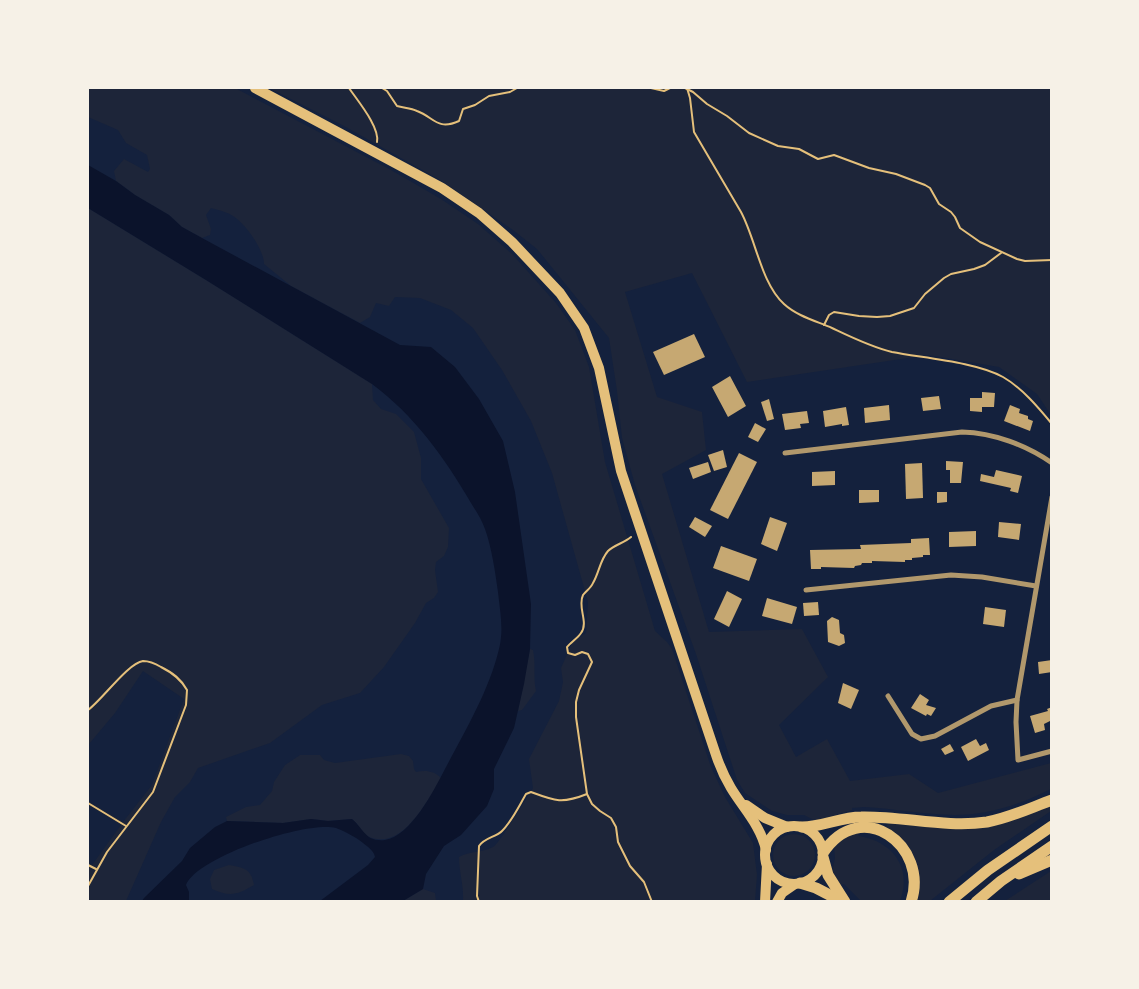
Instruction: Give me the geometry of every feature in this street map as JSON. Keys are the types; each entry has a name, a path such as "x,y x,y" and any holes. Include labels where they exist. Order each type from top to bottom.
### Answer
{"highway":[{"path":"802,827 859,817 940,823 977,823 1010,816 1052,800"},
{"path":"949,902 988,870 1052,826"},
{"path":"844,902 828,875 823,855 837,836 851,828 867,827 890,835 901,846 910,862 914,879 911,902"},
{"path":"976,902 1001,881 1052,846"},
{"path":"1001,881 1052,860"},
{"path":"798,883 816,888 844,902"}],"main road":[{"path":"255,88 442,188 479,213 532,262 573,310 584,328 595,354 617,457 719,764 731,788 742,802 762,836 767,864 765,902"},
{"path":"742,802 765,818 787,827"},
{"path":"766,850 771,837 778,830 787,827 802,827 811,831 818,838 823,855 821,866 816,874 809,880 798,883 782,893 778,902"},
{"path":"767,864 771,872 778,878 786,882 798,883"}],"street":[{"path":"785,453 962,432 986,435 1010,442 1027,448 1052,463"},
{"path":"1052,498 1017,700 1016,722 1018,760 1052,752"},
{"path":"806,590 951,575 982,577 1036,586"},
{"path":"888,696 912,734 921,739 935,736 992,706 1017,700"}],"path":[{"path":"349,88 378,134 377,143 373,150"},
{"path":"382,88 387,91 397,106 416,110 432,121 444,124 459,121 463,109 466,107 475,105 489,96 510,92 517,88"},
{"path":"651,88 664,91 670,88"},
{"path":"686,88 741,128 778,146 800,149 818,159 834,155 925,185 930,188 939,204 956,217 960,228 964,232 1001,253 1025,261 1052,260"},
{"path":"686,88 690,98 694,132 747,223 764,270 774,291 784,304 791,310 881,349 996,373 1030,398 1052,424"},
{"path":"824,325 829,315 834,312 877,317 890,316 914,308 925,294 944,278 951,274 974,269 1001,253"},
{"path":"640,528 625,543 610,550 604,558 594,581 583,595 581,604 584,625 581,634 567,646 568,652 575,655 582,652 588,654 592,662 579,690 576,702 576,717 587,794 592,804 611,818 616,827 618,842 630,866 644,882 652,902"},
{"path":"88,710 106,694 131,666 144,661 162,667 178,677 187,690 186,704 153,792 96,870 88,886"},
{"path":"479,902 477,896 480,846 482,842 497,835 504,829 526,794 531,792 560,802 587,794"},
{"path":"88,803 127,826"},
{"path":"88,865 96,870"}],"shaded area":[{"path":"88,88 235,88 391,170 441,199 478,224 512,254 556,303 575,330 589,367 605,462 655,631 672,649 711,767 725,797 753,843 757,875 755,901 463,901 459,857 493,847 533,788 529,759 559,701 563,682 561,668 573,641 586,633 588,602 552,473 531,421 502,370 473,328 451,310 420,298 395,297 389,306 376,303 370,317 360,323 291,286 264,264 261,252 253,238 243,225 231,215 211,208 206,215 211,229 210,235 202,238 182,227 169,215 135,195 116,181 114,171 124,159 148,172 150,169 147,155 126,143 118,130 88,117"},
{"path":"269,88 1051,88 1051,415 1037,394 999,367 928,355 747,382 692,273 625,292 657,397 702,412 706,450 662,474 709,632 802,629 828,677 779,725 796,757 827,739 850,781 909,774 938,793 1051,763 1051,789 1011,806 971,814 956,815 864,807 852,808 852,810 816,821 804,815 787,815 772,811 745,793 737,780 696,654 635,485 622,438 609,338 537,249 513,230 440,180 344,126"},
{"path":"88,165 169,215 182,227 400,345 431,347 455,367 479,399 503,441 515,492 531,604 530,649 524,684 514,728 494,769 494,789 487,806 461,835 444,846 426,874 423,889 403,901 320,901 368,865 375,857 370,849 346,832 336,828 322,827 279,835 254,843 210,863 194,874 186,885 189,892 189,901 142,901 182,861 190,848 215,827 227,821 283,823 311,819 328,821 352,819 369,837 378,840 395,837 404,830 421,811 435,788 483,695 499,649 501,620 493,560 484,526 450,470 415,423 402,409 372,384 88,208"},
{"path":"88,208 372,384 373,400 381,409 396,414 414,432 421,458 421,479 449,528 448,547 444,556 436,562 435,570 438,592 434,598 426,603 415,623 384,667 360,693 322,705 270,743 198,768 190,782 175,797 161,822 126,901 88,901 88,863 92,865 121,825 88,805 88,801 123,822 152,785 184,699 143,671 115,713 88,743"},
{"path":"530,649 533,650 534,655 536,691 522,710 518,711"},
{"path":"401,754 409,756 413,761 416,772 430,772 441,778 414,820 394,836 384,839 368,837 352,819 328,821 311,819 283,823 227,821 226,817 246,807 260,805 272,791 274,782 285,765 300,755 320,755 324,760 335,763"},
{"path":"1051,805 1051,811 994,850 930,901 917,901 920,879 915,859 904,841 886,827 888,823 934,827"},
{"path":"798,834 806,837 812,843 815,855 812,867 806,873 790,876 782,873 776,867 773,851 776,843 782,837"},
{"path":"851,834 858,834 881,844 897,858 904,878 900,901 861,901 844,884 840,885 832,872 835,858 834,847 838,841"},
{"path":"229,865 249,872 254,885 233,894 212,889 210,879 214,870"},
{"path":"1051,871 1051,901 1005,901"},
{"path":"423,889 435,893 436,901 403,901"}],"building":[{"path":"694,334 705,357 664,375 653,352"},
{"path":"730,376 746,406 728,417 712,387"},
{"path":"982,392 995,393 994,407 982,407 982,412 970,411 970,398 982,398"},
{"path":"939,396 941,409 923,411 921,398"},
{"path":"769,399 774,419 767,421 761,402"},
{"path":"889,405 890,420 865,423 864,408"},
{"path":"1010,405 1020,409 1019,413 1028,416 1028,419 1033,421 1030,431 1004,421"},
{"path":"846,407 849,425 842,426 842,424 825,427 823,411"},
{"path":"807,411 809,423 800,424 801,428 785,430 782,414"},
{"path":"755,423 766,429 758,442 748,437"},
{"path":"723,450 727,467 714,471 708,455"},
{"path":"739,453 757,462 728,519 710,510"},
{"path":"946,461 963,462 961,483 950,483 950,470 946,470"},
{"path":"708,462 711,472 693,479 689,468"},
{"path":"922,463 923,498 906,499 905,464"},
{"path":"996,470 1022,476 1018,493 1010,491 1011,488 980,481 981,474 994,477"},
{"path":"835,471 835,485 812,486 812,472"},
{"path":"859,490 879,490 879,502 859,503"},
{"path":"937,492 947,492 947,502 937,503"},
{"path":"695,517 712,526 705,537 689,527"},
{"path":"770,517 787,523 777,551 761,544"},
{"path":"999,522 1021,524 1019,540 998,537"},
{"path":"976,531 976,546 949,547 949,532"},
{"path":"929,538 930,555 912,558 912,560 905,560 905,562 872,561 872,563 862,563 854,568 821,567 821,569 811,569 810,550 861,549 860,545 911,543 911,539"},
{"path":"721,546 757,559 749,581 713,568"},
{"path":"727,591 742,599 729,627 714,619"},
{"path":"767,598 797,607 792,624 762,616"},
{"path":"818,602 819,615 804,616 803,603"},
{"path":"985,607 1006,610 1004,627 983,624"},
{"path":"832,617 839,620 840,633 844,635 845,643 839,646 828,642 827,621"},
{"path":"1052,660 1052,672 1039,674 1038,662"},
{"path":"843,683 859,690 851,709 838,703"},
{"path":"920,694 929,700 926,705 936,708 931,716 927,714 926,716 911,708"},
{"path":"1052,707 1052,720 1044,724 1045,730 1035,733 1030,716 1048,711 1047,709"},
{"path":"976,739 980,746 986,743 989,750 968,761 961,747"},
{"path":"950,744 954,751 945,755 941,749"}]}
